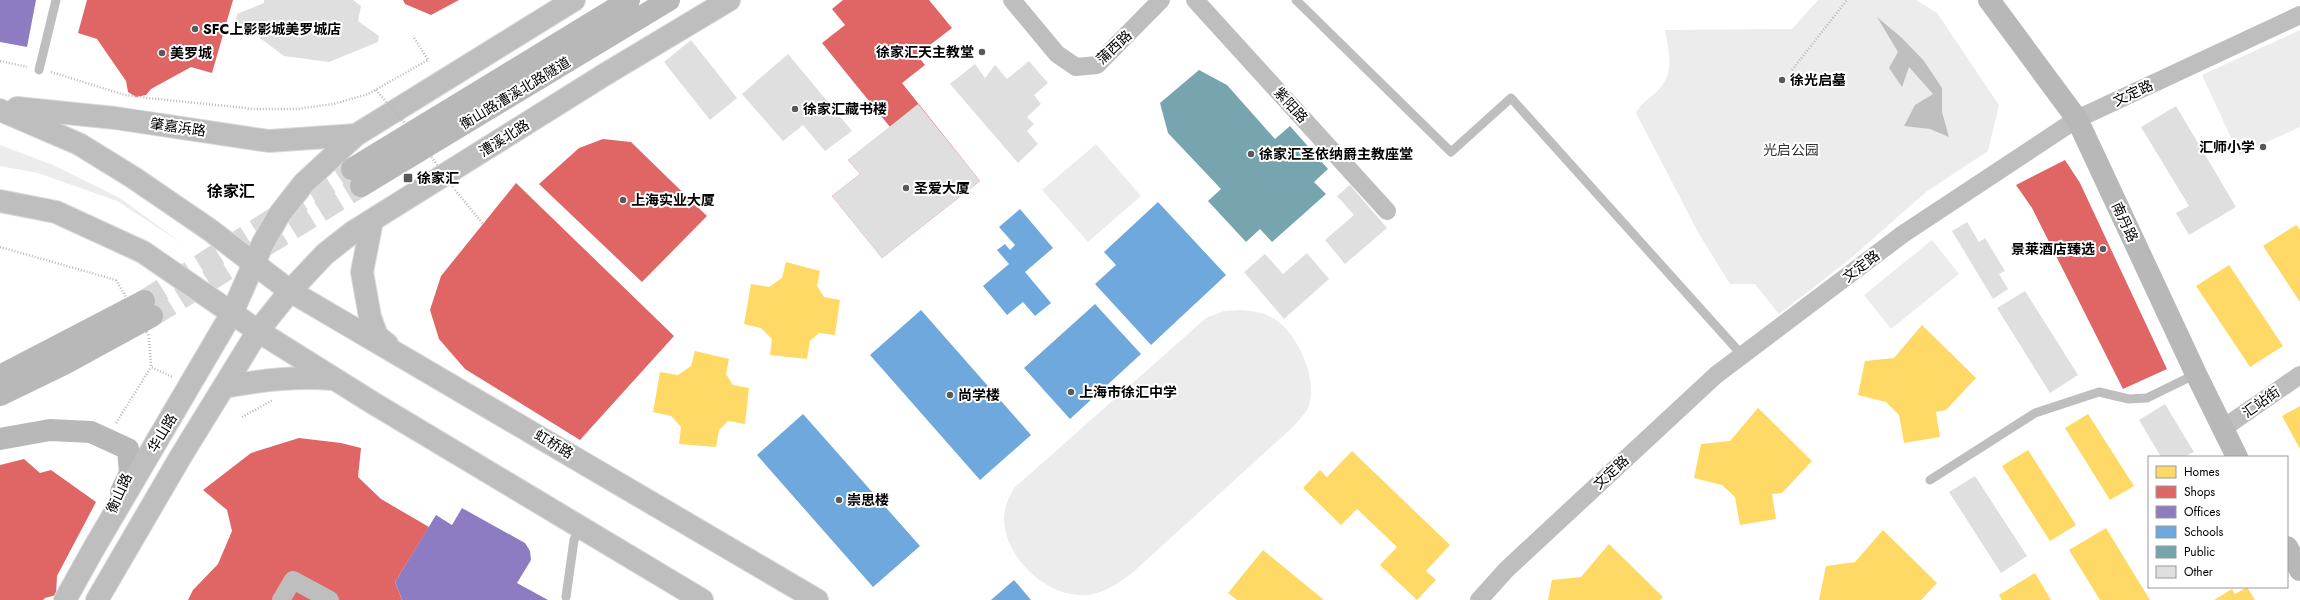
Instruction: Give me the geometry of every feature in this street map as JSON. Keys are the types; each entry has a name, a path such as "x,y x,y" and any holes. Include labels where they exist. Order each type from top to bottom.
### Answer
{"main road":[{"path":"252,264 279,215 304,183 356,135 574,0"},
{"name":"衡山路漕溪北路隧道","path":"630,0 357,177 669,0"},
{"name":"漕溪北路","path":"290,291 325,254 372,221 598,79 729,0"},
{"name":"南丹路","path":"1989,0 2077,119 2222,429 2236,456"},
{"name":"肇嘉浜路","path":"0,105 115,118 269,140 356,135"},
{"path":"0,110 79,144 210,230 252,264 290,291"},
{"path":"0,201 56,212 143,252 258,331 335,379 702,600"},
{"path":"372,221 362,272 365,292 376,336 397,352"},
{"name":"华山路","path":"65,600 232,313 252,264"},
{"name":"华山路","path":"97,600 181,456 258,331 290,291"},
{"name":"虹桥路","path":"290,291 397,352 817,600"},
{"path":"0,376 148,318"},
{"path":"0,396 64,364 148,318"},
{"path":"224,387 276,378 308,377 335,379"},
{"name":"衡山路","path":"0,439 50,430 91,432 128,449 130,473 94,548"},
{"path":"2288,548 2300,570"}],"street":[{"name":"蒲西路","path":"1012,0 1057,54 1076,67 1097,65 1161,0"},
{"name":"紫阳路","path":"1195,0 1387,211"},
{"name":"文定路","path":"1479,600 1507,568 1716,375 1903,234 2077,119 2300,15"},
{"name":"汇站街","path":"2222,429 2300,375"},
{"path":"281,600 293,580 330,600"}],"lane":[{"path":"39,70 56,0"},
{"path":"1296,0 1450,152 1511,98 1742,355"},
{"path":"1930,480 2035,413 2099,392 2129,399 2146,398 2196,374"},
{"path":"566,597 574,540 581,527"}],"path":[{"path":"1792,70 1847,0"},
{"path":"0,61 71,77 125,95 255,109 296,109 334,104 376,90 428,60 413,36"},
{"path":"376,90 420,141 483,224"},
{"path":"0,248 116,280 148,318 151,367 106,439"},
{"path":"151,367 191,384"},
{"path":"242,417 274,400"}],"green space":[{"name":"光启公园","path":"1818,0 1916,0 1937,13 1999,105 1988,151 1926,192 1849,260 1779,314 1755,284 1730,284 1699,234 1636,113 1642,105 1661,87 1668,73 1669,52 1665,30 1792,29"},
{"name":"汇师小学","path":"2300,30 2300,127 2239,155 2202,75"},
{"path":"1096,144 1141,196 1088,242 1042,190"},
{"path":"0,145 53,165 120,198 183,244 117,201 38,173 0,166"},
{"path":"1932,240 1959,274 1891,329 1864,295"},
{"path":"1242,310 1268,315 1281,324 1290,333 1298,345 1309,372 1311,386 1311,399 1307,410 1293,427 1131,574 1119,582 1100,592 1078,595 1065,593 1052,588 1039,580 1019,559 1011,547 1006,533 1004,520 1005,511 1008,500 1014,488 1206,318 1224,311"}],"shaded area":[{"path":"1877,17 1902,38 1924,61 1942,88 1942,112 1949,137 1930,129 1904,126 1915,105 1933,94 1909,67 1902,87 1889,68 1898,52"}],"building: Homes":[{"path":"2296,225 2300,230 2300,302 2263,246"},
{"path":"786,262 820,271 817,286 824,297 840,300 835,335 819,333 810,341 807,359 770,355 772,339 761,328 744,324 751,284 769,287 782,278"},
{"path":"2229,265 2283,346 2250,367 2196,286"},
{"path":"1922,325 1976,378 1946,410 1936,412 1940,437 1904,443 1899,415 1886,402 1858,395 1865,361 1894,358"},
{"path":"695,351 729,359 726,374 733,385 749,388 745,424 728,421 719,430 716,447 679,444 681,427 671,416 653,412 660,372 678,375 691,366"},
{"path":"2300,406 2300,449 2282,416"},
{"path":"1758,408 1812,461 1782,493 1772,494 1776,519 1740,525 1735,497 1722,485 1694,478 1701,444 1730,441"},
{"path":"2088,414 2134,486 2110,500 2065,428"},
{"path":"2028,450 2076,525 2050,541 2002,466"},
{"path":"1352,451 1450,545 1426,571 1436,580 1417,600 1380,565 1397,547 1357,509 1341,525 1303,488 1320,470 1327,477"},
{"path":"2106,528 2150,600 2100,600 2069,550"},
{"path":"1883,530 1937,583 1921,600 1819,600 1826,566 1855,562"},
{"path":"1609,544 1663,597 1660,600 1548,600 1552,580 1581,577"},
{"path":"1263,550 1324,600 1237,600 1228,593"},
{"path":"2035,573 2051,600 2002,600 1999,595"},
{"path":"2248,588 2255,600 2214,600 2232,589 2235,594"}],"building: Shops":[{"name":"美罗城","path":"87,0 233,0 212,73 191,67 151,89 146,95 136,97 128,92 126,81 97,39 78,33"},
{"path":"403,0 459,0 431,15 405,4"},
{"path":"843,0 929,0 952,28 917,55 925,65 902,83 980,181 882,258 832,196 860,174 848,160 890,127 822,43 845,25 832,9"},
{"name":"上海实业大厦","path":"603,139 631,142 707,216 642,282 539,184 579,148"},
{"path":"2065,160 2080,183 2167,369 2123,389 2032,208 2016,185"},
{"path":"516,183 674,336 580,440 465,369 439,339 430,310 441,276"},
{"path":"299,438 341,443 361,448 358,477 381,499 429,527 395,582 402,600 188,600 193,590 218,564 232,531 227,510 203,490 251,453"},
{"path":"24,459 40,473 51,470 96,502 57,576 56,595 43,600 0,600 0,465"}],"building: Offices":[{"path":"0,0 36,0 27,47 0,42"},
{"path":"462,508 525,543 530,551 531,560 517,583 548,600 402,600 395,582 436,515 452,525"}],"building: Schools":[{"path":"1158,202 1226,275 1151,345 1095,284 1116,265 1104,252"},
{"path":"1020,209 1053,248 1025,272 1051,303 1035,316 1023,302 1007,315 983,286 1009,264 997,250 1005,244 1010,250 1015,245 999,227"},
{"path":"1095,304 1141,354 1070,419 1024,368"},
{"name":"尚学楼","path":"921,310 1031,435 980,480 870,355"},
{"name":"崇思楼","path":"803,414 920,546 873,587 757,455"},
{"path":"1014,580 1031,600 991,600"}],"building: Public":[{"name":"徐家汇圣依纳爵主教座堂","path":"1199,70 1227,85 1275,139 1290,126 1328,169 1314,182 1326,194 1272,242 1260,229 1246,242 1208,201 1221,189 1168,133 1160,103"}],"building: Other":[{"path":"264,0 353,0 361,6 358,21 379,36 378,42 329,62 284,56 236,20 237,14 264,3"},
{"path":"691,40 737,98 710,120 664,62"},
{"name":"徐家汇藏书楼","path":"788,54 852,131 825,151 803,125 783,141 742,94"},
{"path":"1029,61 1048,83 1034,95 1041,104 1027,117 1034,124 1027,131 1038,144 1018,163 950,84 975,64 985,78 995,65 1007,79"},
{"name":"圣爱大厦","path":"918,104 980,181 882,258 832,196 860,174 848,160"},
{"path":"2176,106 2236,207 2189,235 2176,213 2189,206 2141,127"},
{"path":"1350,185 1387,228 1345,264 1325,240 1354,215 1337,196"},
{"path":"1967,222 1979,242 1985,238 2005,271 1999,274 2008,289 1993,299 1952,231"},
{"path":"1307,253 1329,279 1284,319 1244,272 1265,254 1283,274"},
{"path":"2025,291 2078,375 2050,393 1997,308"},
{"path":"2165,404 2194,452 2186,456 2160,456 2139,420"},
{"path":"1975,476 2027,556 2001,573 1949,492"}],"tunnel":[{"path":"144,301 352,169"},
{"path":"152,316 361,186"}],"place":[{"name":"SFC上影影城美罗城店","path":"195,29"},
{"name":"徐家汇天主教堂","path":"982,52"},
{"name":"美罗城","path":"162,53"},
{"name":"徐光启墓","path":"1782,80"},
{"name":"徐家汇藏书楼","path":"795,109"},
{"name":"汇师小学","path":"2263,147"},
{"name":"徐家汇圣依纳爵主教座堂","path":"1251,154"},
{"name":"徐家汇","path":"408,178"},
{"name":"圣爱大厦","path":"906,188"},
{"name":"上海实业大厦","path":"623,200"},
{"name":"景莱酒店臻选","path":"2103,249"},
{"name":"上海市徐汇中学","path":"1071,392"},
{"name":"尚学楼","path":"950,395"},
{"name":"崇思楼","path":"839,500"}],"district":[{"name":"徐家汇","path":"231,191"}]}
